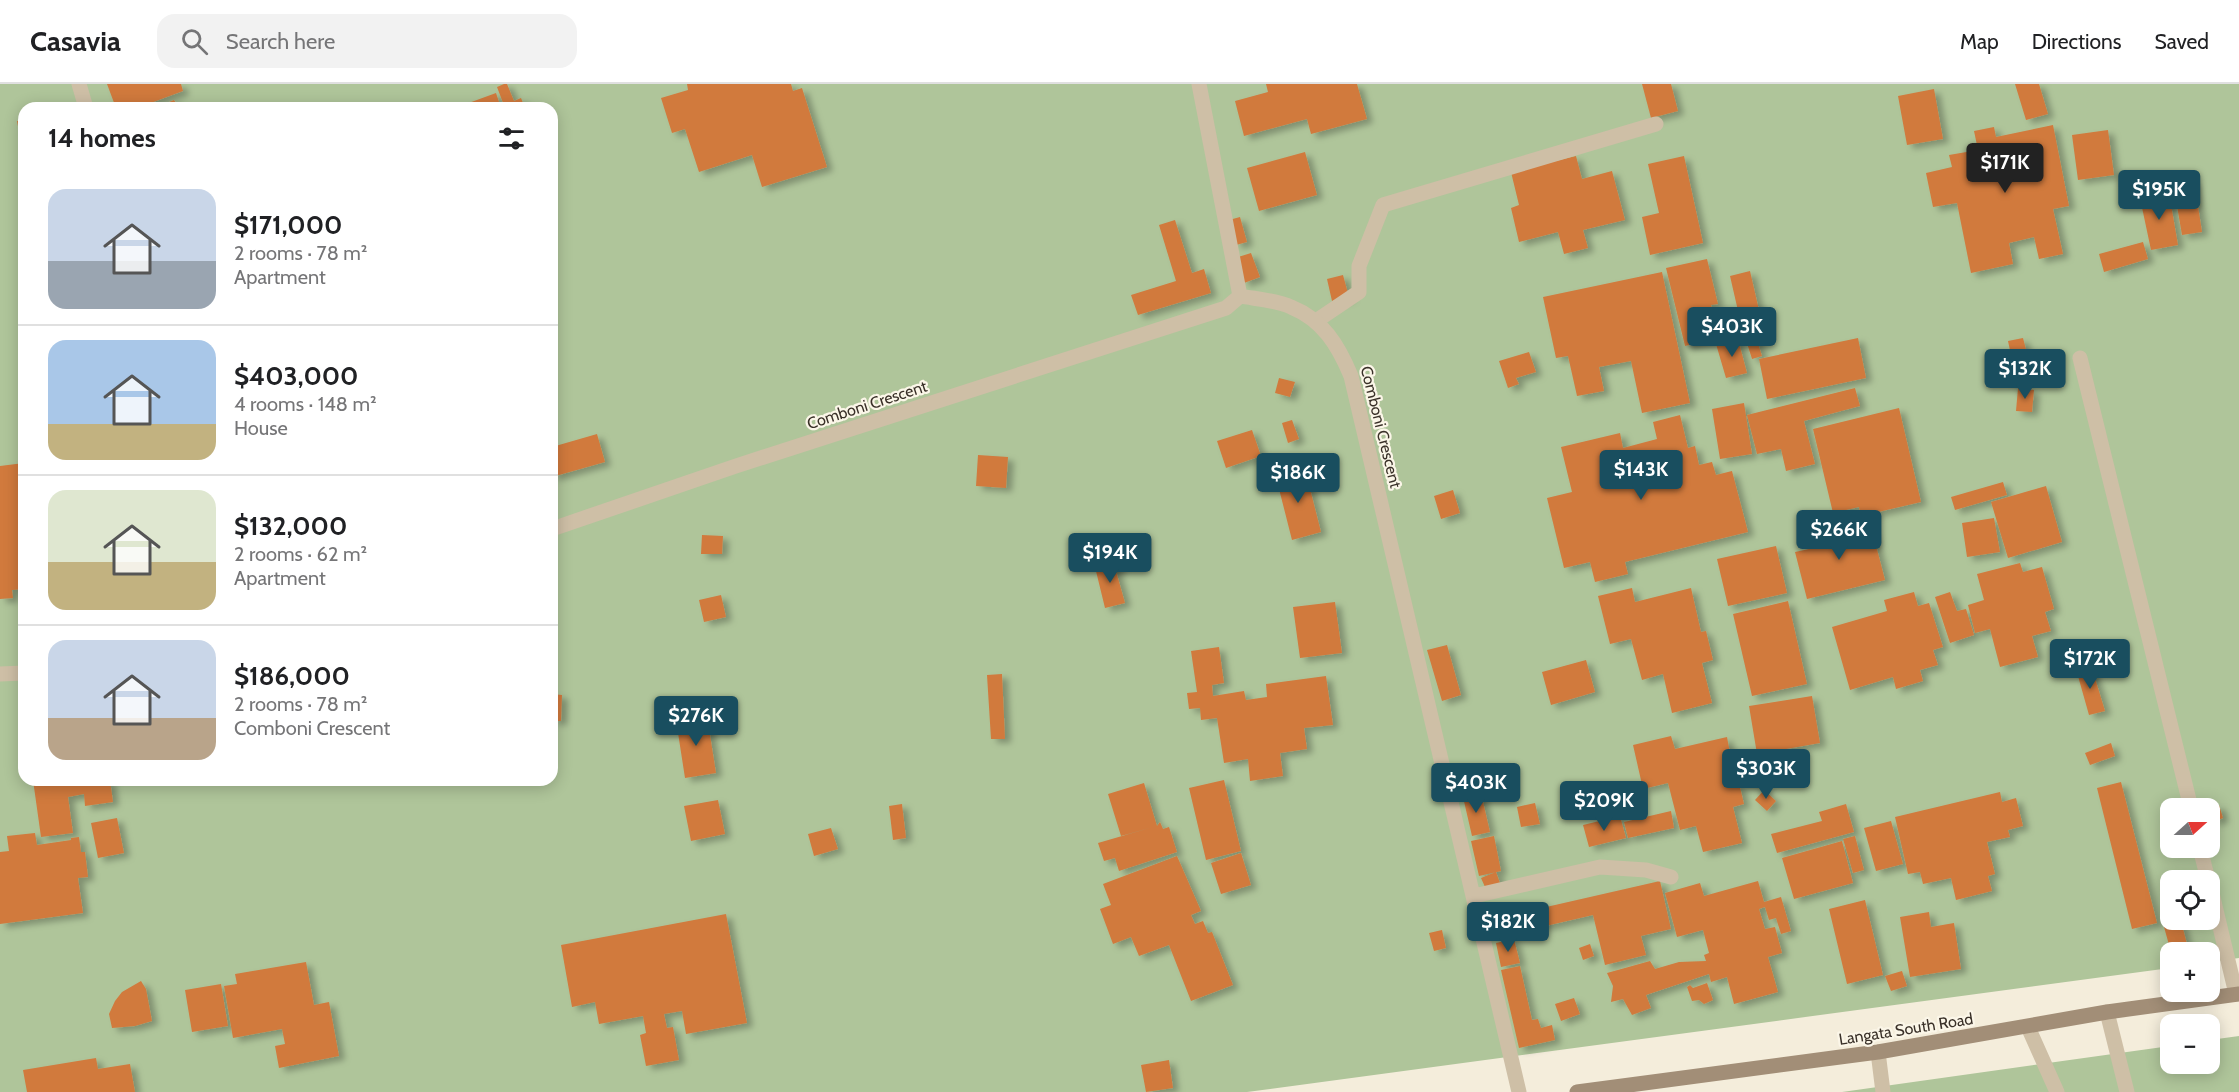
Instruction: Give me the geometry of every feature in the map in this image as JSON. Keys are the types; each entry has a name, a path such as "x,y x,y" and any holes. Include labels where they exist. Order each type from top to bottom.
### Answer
{"street":[{"path":"79,84 84,102"},
{"path":"1199,84 1240,296"},
{"path":"1316,321 1359,292 1359,266 1383,205 1656,124"},
{"name":"Comboni Crescent","path":"558,527 747,463 1226,308 1240,296 1290,306 1316,321 1339,347 1351,376 1519,1092"},
{"path":"2080,358 2189,798"},
{"path":"0,674 18,673"},
{"path":"1474,896 1600,867 1646,870 1671,877"},
{"path":"2220,924 2238,994"},
{"name":"Langata South Road","path":"1577,1092 1878,1052 2107,1012 2238,994"},
{"path":"2107,1012 2127,1092"},
{"path":"2028,1027 2057,1092"},
{"path":"1878,1052 1883,1092"}],"green space":[{"path":"0,84 2239,84 2239,958 2220,961 2220,942 2160,942 2160,969 1247,1092 0,1092"},
{"path":"2239,1036 2239,1092 1842,1092 2160,1047 2160,1074 2220,1074 2220,1039"}],"building":[{"path":"107,84 181,84 183,91 153,102 114,102"},
{"path":"507,84 514,101 521,98 523,102 503,102 497,87"},
{"path":"687,84 791,84 793,91 802,88 827,167 762,187 752,155 699,172 685,129 672,133 661,98 688,90"},
{"path":"1266,84 1357,84 1367,119 1311,134 1307,119 1244,136 1235,101 1268,92"},
{"path":"1642,84 1671,84 1678,111 1651,118"},
{"path":"2015,84 2039,84 2048,114 2026,120"},
{"path":"1934,89 1943,139 1907,145 1898,96"},
{"path":"496,93 499,102 471,102"},
{"path":"2053,125 2069,206 2053,209 2063,254 2039,259 2034,237 2009,243 2013,264 1971,273 1957,203 1933,207 1926,173 1952,167 1949,155 1978,150 1974,131 1994,127 1996,137"},
{"path":"2108,130 2114,175 2078,180 2072,135"},
{"path":"1305,152 1317,195 1259,211 1247,168"},
{"path":"1576,156 1582,179 1612,171 1625,220 1583,230 1588,248 1564,254 1558,232 1519,242 1511,208 1519,205 1511,172"},
{"path":"1684,156 1703,243 1650,255 1642,217 1659,213 1648,164"},
{"path":"2194,180 2202,232 2182,235 2173,183"},
{"path":"2169,193 2178,245 2151,250 2140,198"},
{"path":"1240,217 1247,242 1236,245 1229,220"},
{"path":"1175,220 1192,273 1204,269 1211,293 1138,315 1131,295 1176,281 1159,225"},
{"path":"2143,242 2148,259 2104,272 2099,254"},
{"path":"1251,253 1260,277 1244,283 1235,258"},
{"path":"1707,259 1718,304 1711,305 1719,338 1685,346 1666,268"},
{"path":"1750,271 1764,332 1744,337 1730,276"},
{"path":"1662,272 1690,403 1642,413 1631,361 1599,367 1604,391 1577,396 1568,356 1556,358 1543,297"},
{"path":"1343,275 1349,297 1332,301 1327,279"},
{"path":"1756,337 1762,356 1752,359 1746,340"},
{"path":"1858,338 1866,378 1767,399 1759,359"},
{"path":"2023,338 2033,376 2008,382 2004,362 2012,360 2008,341"},
{"path":"1738,339 1747,373 1726,378 1716,344"},
{"path":"1529,352 1536,372 1516,378 1519,384 1508,388 1499,361"},
{"path":"1279,378 1295,382 1290,397 1275,393"},
{"path":"1855,388 1860,406 1804,421 1815,464 1786,471 1781,449 1757,454 1747,415"},
{"path":"2018,388 2034,390 2032,412 2016,411"},
{"path":"1744,403 1752,454 1720,459 1712,409"},
{"path":"1899,408 1921,502 1861,516 1859,507 1833,513 1813,429"},
{"path":"1680,415 1688,448 1695,446 1699,465 1712,462 1716,475 1732,471 1748,532 1625,562 1628,574 1595,582 1590,562 1564,568 1547,498 1572,492 1561,447 1620,433 1623,448 1657,439 1653,422"},
{"path":"1292,420 1299,439 1288,443 1282,423"},
{"path":"1252,430 1261,456 1226,468 1217,441"},
{"path":"597,434 605,462 558,475 558,445"},
{"path":"978,455 1008,457 1006,488 976,486"},
{"path":"1299,455 1302,467 1288,471 1286,458"},
{"path":"18,464 18,590 12,590 13,598 0,599 0,466"},
{"path":"1305,469 1321,532 1292,540 1276,477"},
{"path":"2003,482 2007,495 1955,510 1951,497"},
{"path":"2046,486 2062,542 2008,558 1991,502"},
{"path":"1453,490 1460,513 1441,519 1434,496"},
{"path":"1994,518 2000,552 1967,557 1962,523"},
{"path":"1867,524 1868,531 1872,530 1885,580 1807,599 1795,552 1809,549 1807,540 1810,539 1809,533 1826,529 1828,534"},
{"path":"702,535 723,536 722,554 701,554"},
{"path":"1776,546 1787,593 1728,606 1717,559"},
{"path":"1106,551 1108,561 1096,565 1094,554"},
{"path":"1118,561 1120,569 1116,571 1125,603 1105,608 1095,567"},
{"path":"2020,563 2023,572 2042,567 2054,609 2045,612 2051,631 2032,636 2038,657 2000,667 1990,629 1975,633 1968,605 1984,600 1977,574"},
{"path":"1632,588 1635,602 1691,588 1701,632 1706,631 1713,660 1702,663 1712,703 1672,713 1663,674 1642,680 1631,639 1610,644 1598,596"},
{"path":"1914,592 1918,606 1929,603 1943,647 1933,650 1938,665 1920,670 1923,681 1896,689 1893,677 1850,690 1832,627 1887,611 1884,600"},
{"path":"1950,592 1957,611 1966,609 1974,635 1950,643 1935,597"},
{"path":"721,595 726,617 704,622 699,600"},
{"path":"1788,601 1807,684 1752,696 1733,614"},
{"path":"1335,602 1342,653 1300,658 1293,607"},
{"path":"1447,645 1461,695 1442,701 1427,650"},
{"path":"1219,647 1224,683 1212,685 1213,696 1244,691 1246,700 1267,697 1266,684 1326,676 1333,725 1304,728 1307,749 1280,753 1283,776 1250,781 1248,759 1224,763 1217,718 1201,720 1200,708 1189,709 1187,693 1197,692 1191,651"},
{"path":"1586,660 1595,692 1551,705 1542,672"},
{"path":"2091,665 2105,711 2089,715 2076,669"},
{"path":"1002,674 1005,739 991,739 987,675"},
{"path":"558,695 562,695 561,721 558,721"},
{"path":"1812,696 1820,743 1757,754 1749,706"},
{"path":"707,716 716,773 685,778 676,720"},
{"path":"1671,736 1675,749 1727,737 1730,753 1723,754 1730,785 1739,783 1744,804 1733,807 1742,843 1703,852 1696,826 1680,830 1668,783 1643,789 1633,745"},
{"path":"2111,743 2115,756 2090,765 2085,753"},
{"path":"1752,751 1758,781 1744,784 1742,771 1735,772 1732,755"},
{"path":"1224,780 1241,851 1206,860 1189,788"},
{"path":"2121,782 2157,923 2132,929 2097,788"},
{"path":"1144,783 1157,826 1160,822 1163,829 1169,827 1177,852 1119,871 1115,858 1104,861 1098,843 1153,827 1121,836 1108,794"},
{"path":"34,786 111,786 113,802 85,806 84,794 68,797 73,833 41,837"},
{"path":"1764,790 1776,801 1767,811 1755,800"},
{"path":"2000,792 2002,802 2016,798 2023,826 2008,830 2010,837 1987,842 1995,874 1988,876 1992,891 1956,900 1951,878 1923,884 1920,872 1908,874 1895,817"},
{"path":"1481,793 1490,832 1472,836 1463,797"},
{"path":"718,800 725,834 691,841 684,806"},
{"path":"1535,803 1540,824 1521,827 1517,807"},
{"path":"902,804 906,838 893,840 889,806"},
{"path":"1846,804 1854,832 1777,853 1771,834 1822,821 1819,812"},
{"path":"1671,811 1674,828 1628,838 1624,822"},
{"path":"1620,816 1626,838 1589,847 1583,825"},
{"path":"117,818 124,853 98,858 91,823"},
{"path":"1891,821 1903,864 1876,871 1864,828"},
{"path":"831,828 838,849 814,856 808,834"},
{"path":"35,833 37,845 79,837 81,852 85,852 88,877 78,878 83,913 0,924 0,852 9,851 7,836"},
{"path":"1494,836 1501,871 1479,876 1471,841"},
{"path":"1855,836 1864,870 1853,873 1843,839"},
{"path":"1842,841 1853,883 1794,899 1782,858"},
{"path":"1241,853 1251,885 1221,894 1211,863"},
{"path":"1177,856 1201,911 1191,915 1195,924 1203,921 1208,933 1212,932 1233,985 1191,1001 1169,945 1139,956 1131,937 1113,944 1100,909 1111,905 1103,884"},
{"path":"1496,872 1500,883 1485,887 1481,878"},
{"path":"1660,881 1671,929 1641,936 1646,955 1605,965 1593,915 1498,937 1494,919"},
{"path":"1758,881 1764,902 1781,897 1791,931 1781,934 1776,918 1769,920 1765,907 1759,909 1765,929 1775,927 1782,953 1768,957 1778,992 1734,1004 1727,977 1711,982 1709,974 1646,995 1651,1008 1632,1015 1623,999 1611,1002 1613,986 1607,973 1650,961 1655,969 1679,962 1706,961 1704,955 1709,953 1703,930 1677,937 1665,893 1700,883 1704,896"},
{"path":"1865,900 1883,975 1847,984 1829,909"},
{"path":"1929,912 1931,927 1954,923 1961,969 1910,977 1900,917"},
{"path":"726,914 747,1023 686,1034 682,1011 664,1014 667,1028 673,1027 679,1060 646,1066 640,1035 646,1033 643,1016 599,1024 595,1002 572,1007 561,945"},
{"path":"1442,930 1446,948 1434,951 1429,933"},
{"path":"2165,930 2183,930 2186,942 2168,942"},
{"path":"1514,939 1520,963 1501,967 1496,943"},
{"path":"1590,944 1594,956 1583,960 1579,948"},
{"path":"306,962 314,1005 329,1002 339,1056 279,1068 275,1046 285,1044 282,1029 233,1038 224,986 237,984 235,974"},
{"path":"1520,966 1532,1020 1538,1019 1541,1028 1552,1025 1555,1040 1519,1048 1501,970"},
{"path":"1902,971 1907,986 1891,991 1885,976"},
{"path":"141,981 146,989 152,1021 135,1026 112,1028 109,1014 115,1001 122,992"},
{"path":"1707,983 1713,1000 1704,1004 1699,1000 1692,1001 1687,987 1690,985 1693,988"},
{"path":"221,984 228,1026 192,1032 185,990"},
{"path":"1574,998 1580,1014 1561,1021 1555,1004"},
{"path":"96,1058 98,1069 130,1064 135,1092 27,1092 23,1070"},
{"path":"1169,1060 1173,1088 1146,1092 1141,1065"}]}
